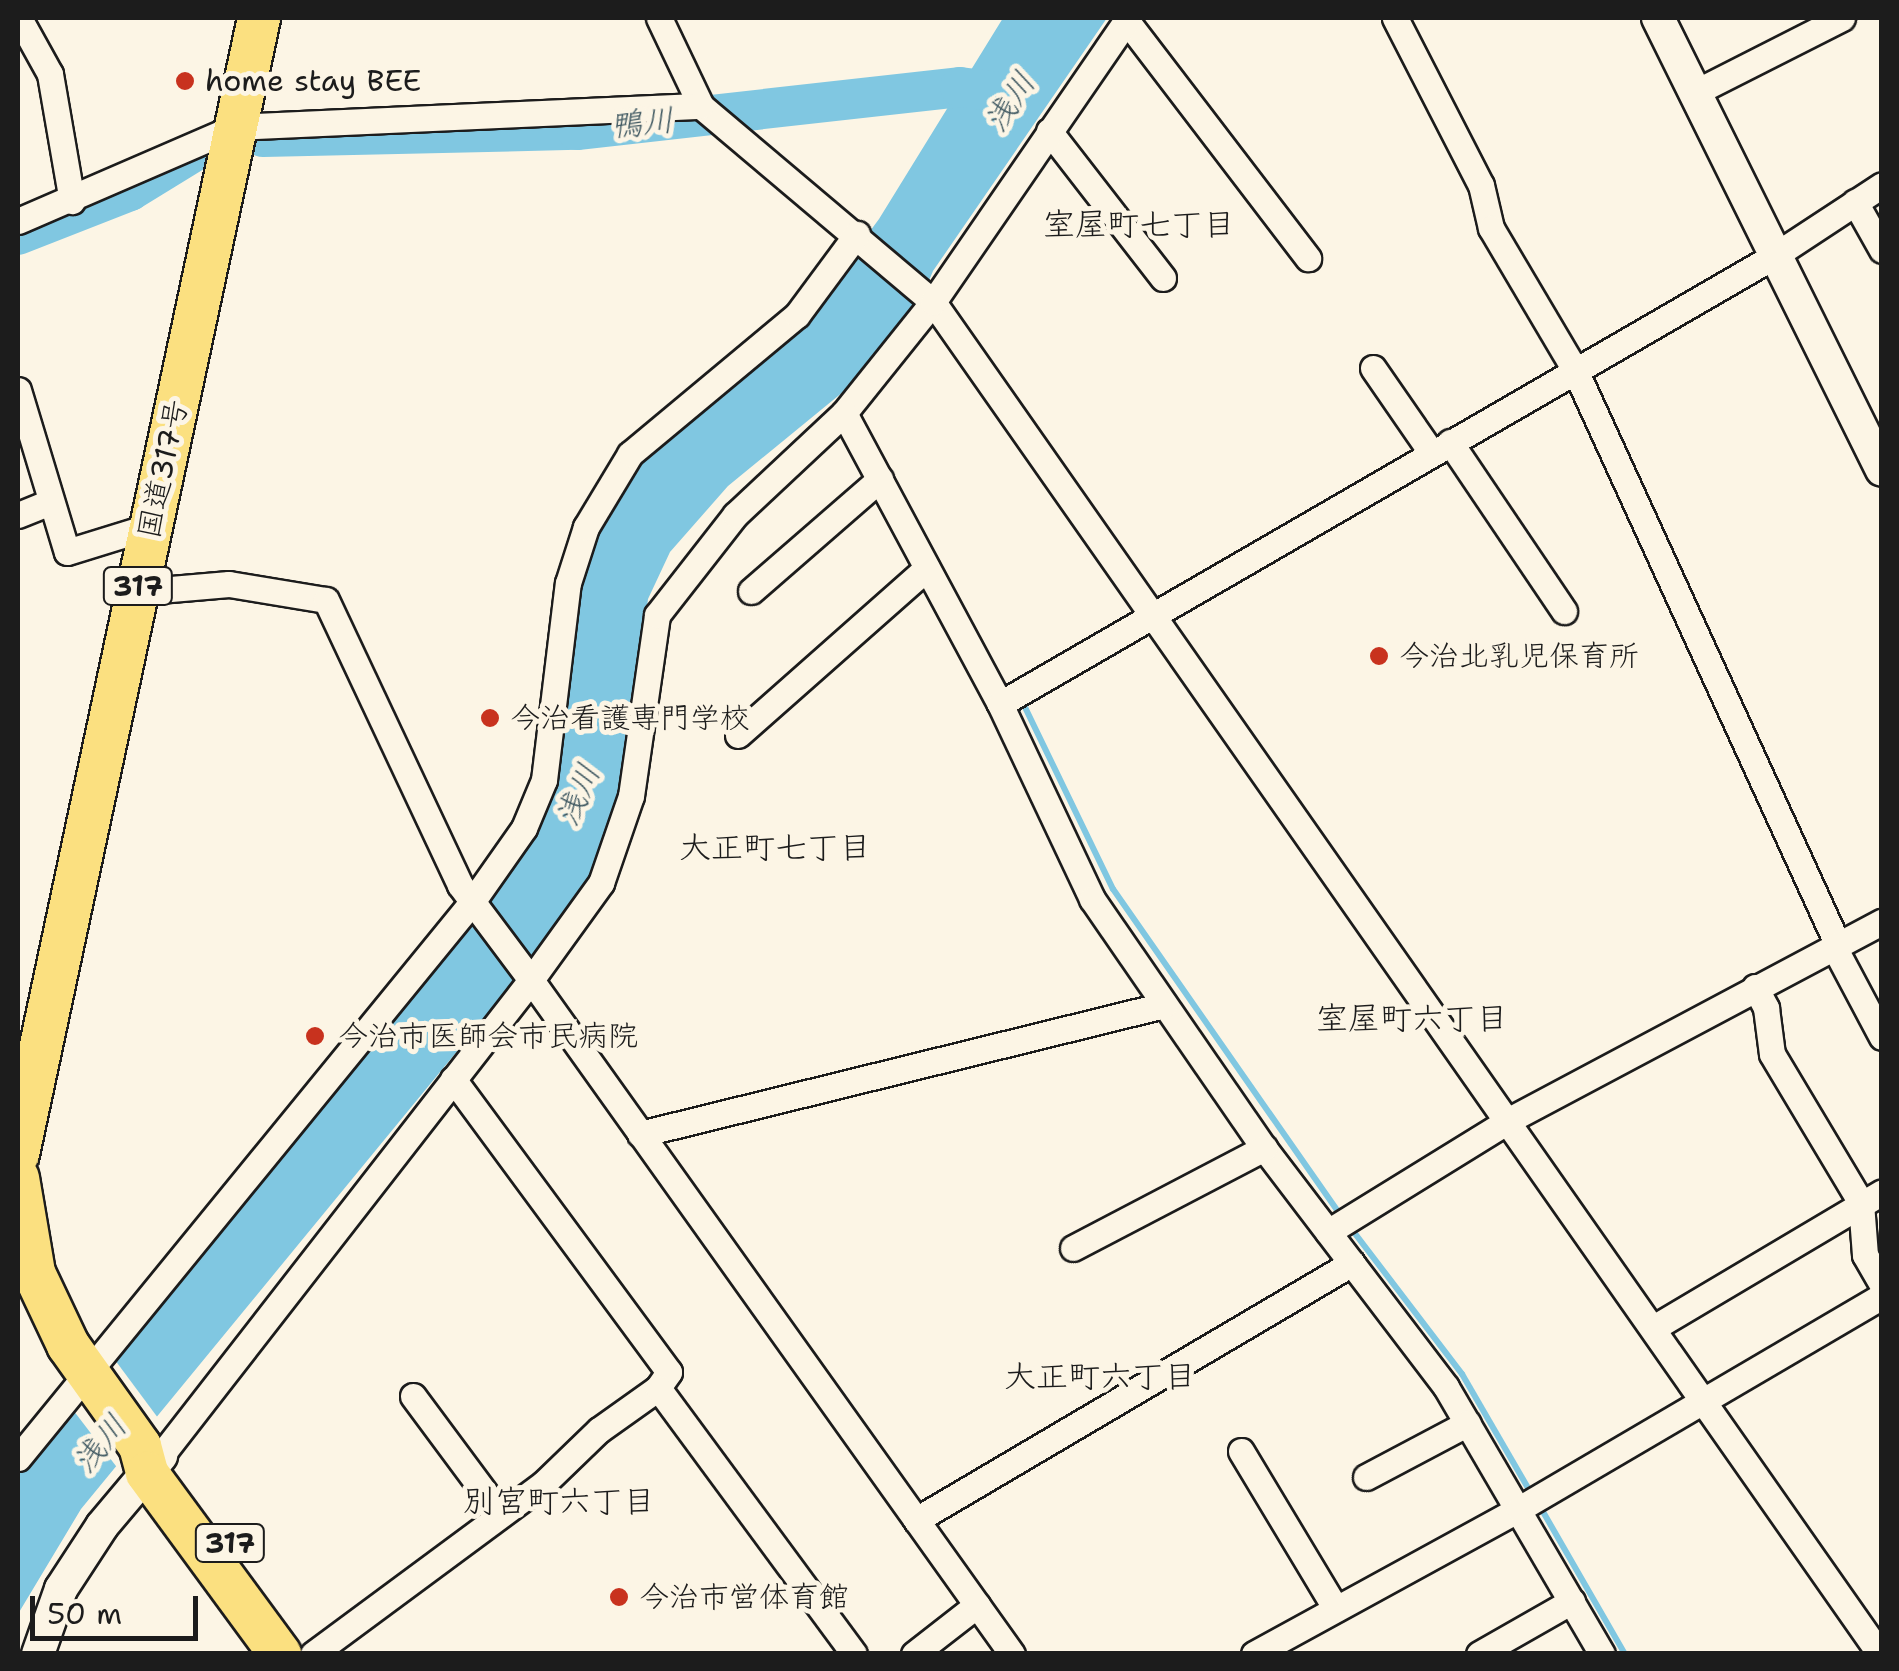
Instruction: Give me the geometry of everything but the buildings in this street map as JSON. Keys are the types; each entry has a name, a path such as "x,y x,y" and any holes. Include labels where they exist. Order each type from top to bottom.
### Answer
{"highway":[{"name":"国道317号","path":"18,1154 259,18"},
{"name":"317","path":"18,1178 26,1267 89,1378 313,1654"},
{"name":"317","path":"150,1457 280,1654"}],"street":[{"path":"19,18 50,74 72,201"},
{"path":"659,18 701,106 929,296 1154,611 1880,1654"},
{"path":"1395,18 1480,185 1491,228 1574,370 1835,944 1882,1036"},
{"path":"1658,18 1882,470"},
{"path":"38,1654 61,1589 150,1457 453,1079 527,976 601,883 625,814 651,689 657,615 736,515 844,414 1127,19 1308,258"},
{"path":"1694,93 1834,19"},
{"path":"18,221 72,201 204,135 235,126 701,106"},
{"path":"1049,131 1164,278"},
{"path":"1000,704 1154,611 1774,256 1882,185"},
{"path":"1855,202 1882,250"},
{"path":"18,1458 89,1378 475,906 524,828 544,780 568,583 609,486 630,454 798,315 862,238"},
{"path":"1373,368 1440,447 1564,611"},
{"path":"18,390 67,552 151,526"},
{"path":"844,414 1000,704 1092,899 1264,1148 1468,1423 1602,1654"},
{"path":"752,591 880,479"},
{"path":"18,515 50,502"},
{"path":"738,735 928,568"},
{"path":"136,592 229,584 326,600 475,906 1012,1654"},
{"path":"1328,1232 1509,1120 1882,922"},
{"path":"1254,1654 1518,1510 1704,1397 1879,1300 1864,1255 1871,1198 1772,1054 1766,1008 1755,987"},
{"path":"640,1134 1164,1005"},
{"path":"313,1654 658,1388 668,1372 453,1079"},
{"path":"1073,1248 1264,1148"},
{"path":"1654,1327 1871,1198"},
{"path":"916,1520 1352,1264"},
{"path":"658,1388 854,1654"},
{"path":"414,1396 500,1513"},
{"path":"1366,1477 1468,1423"},
{"path":"1241,1451 1336,1609"},
{"path":"1479,1654 1572,1601"},
{"path":"914,1654 977,1605"}],"water":[{"name":"浅川","path":"1003,18 1107,18 933,271 915,314 849,387 728,486 670,552 648,599 625,775 601,856 569,915 81,1509 18,1614 18,1473 537,820 574,591 611,503 653,445 799,327 879,219"}],"pier":[{"path":"112,1356 161,1422 119,1470 70,1406"}],"waterway":[{"name":"鴨川","path":"263,137 577,130 960,87 1015,94"},
{"name":"鴨川","path":"18,235 130,191 195,151"},
{"path":"1022,701 1113,889 1342,1217"},
{"path":"1350,1227 1462,1374 1531,1493"},
{"path":"1538,1503 1625,1654"}],"place":[{"name":"home stay BEE","path":"185,81"},
{"name":"今治北乳児保育所","path":"1379,656"},
{"name":"今治看護専門学校","path":"490,718"},
{"name":"今治市医師会市民病院","path":"315,1036"},
{"name":"今治市営体育館","path":"619,1597"}],"district":[{"name":"室屋町七丁目","path":"1139,224"},
{"name":"大正町七丁目","path":"775,847"},
{"name":"室屋町六丁目","path":"1412,1018"},
{"name":"大正町六丁目","path":"1100,1376"},
{"name":"別宮町六丁目","path":"559,1501"}]}
